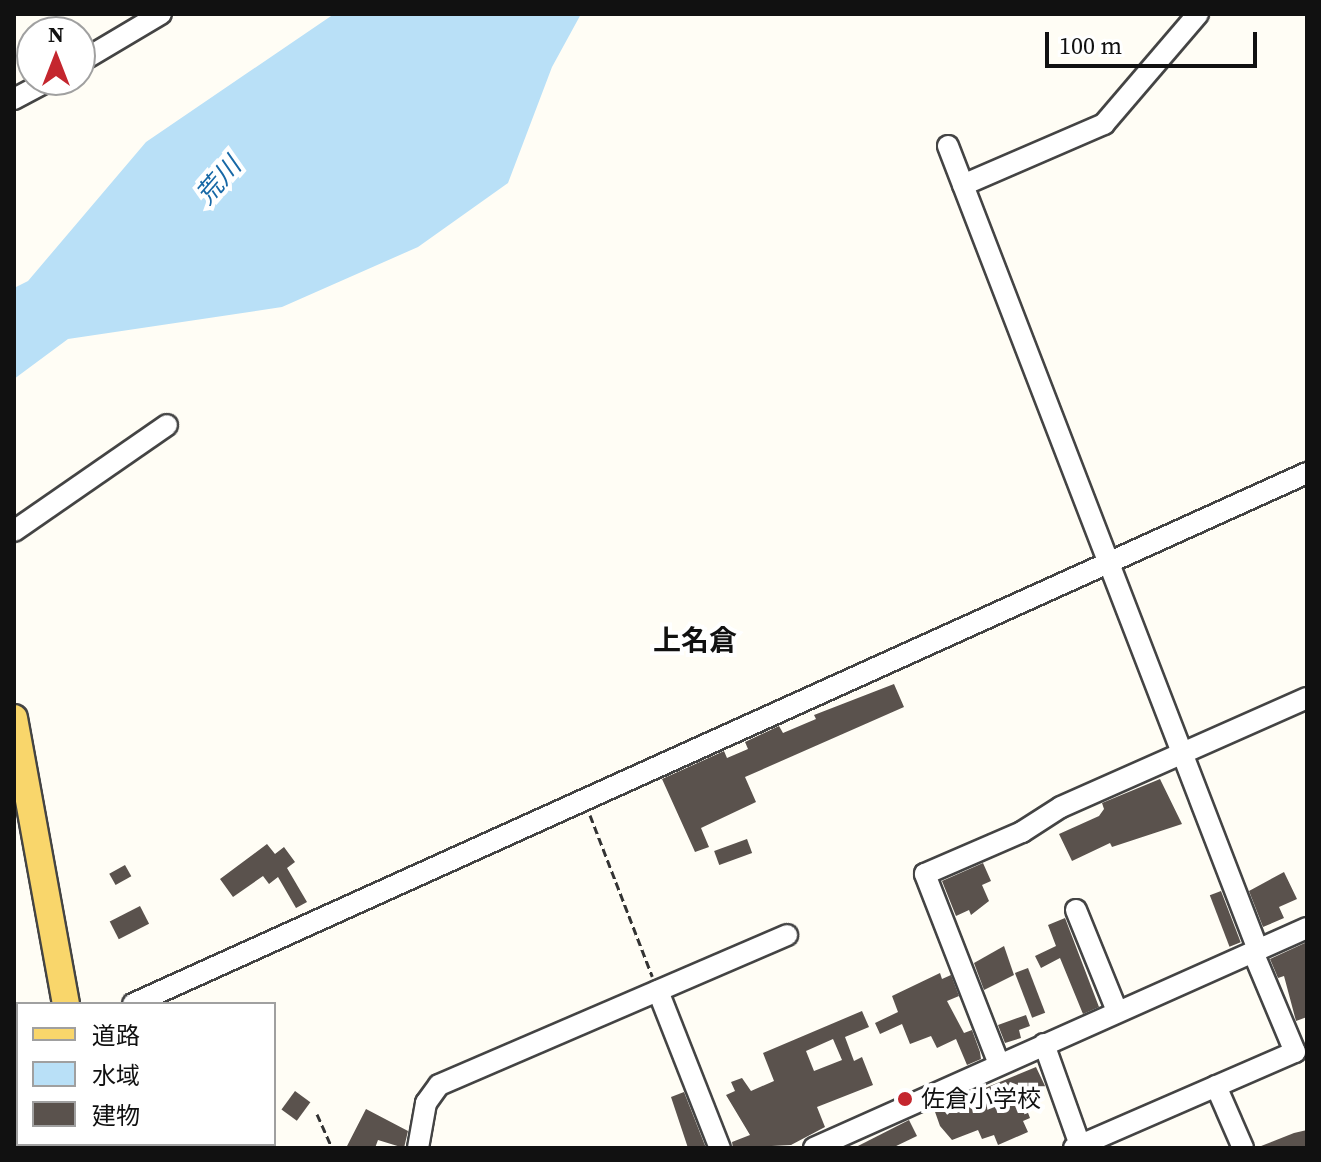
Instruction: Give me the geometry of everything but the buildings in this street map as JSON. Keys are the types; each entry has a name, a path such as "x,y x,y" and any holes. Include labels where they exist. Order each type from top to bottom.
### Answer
{"main road":[{"path":"14,718 66,1002"},
{"path":"14,780 52,1002"}],"street":[{"path":"96,53 161,14"},
{"path":"963,185 1104,124 1198,14"},
{"path":"948,146 1295,1052 1077,1147 1044,1044"},
{"path":"14,531 167,425"},
{"path":"137,1002 583,796 1307,473"},
{"path":"999,1064 925,874 1307,698"},
{"path":"1076,910 1117,1011"},
{"path":"814,1148 1307,928"},
{"path":"418,1148 426,1103 439,1085 787,935"},
{"path":"658,991 720,1148"},
{"path":"1216,1086 1243,1148"}],"path":[{"path":"583,796 658,991"},
{"path":"317,1114 332,1148"}],"water":[{"name":"荒川","path":"334,14 581,14 552,67 508,183 418,247 282,307 68,339 14,379 14,288 28,281 146,142"}],"place":[{"name":"佐倉小学校","path":"905,1099"}],"district":[{"name":"上名倉","path":"695,640"}]}
